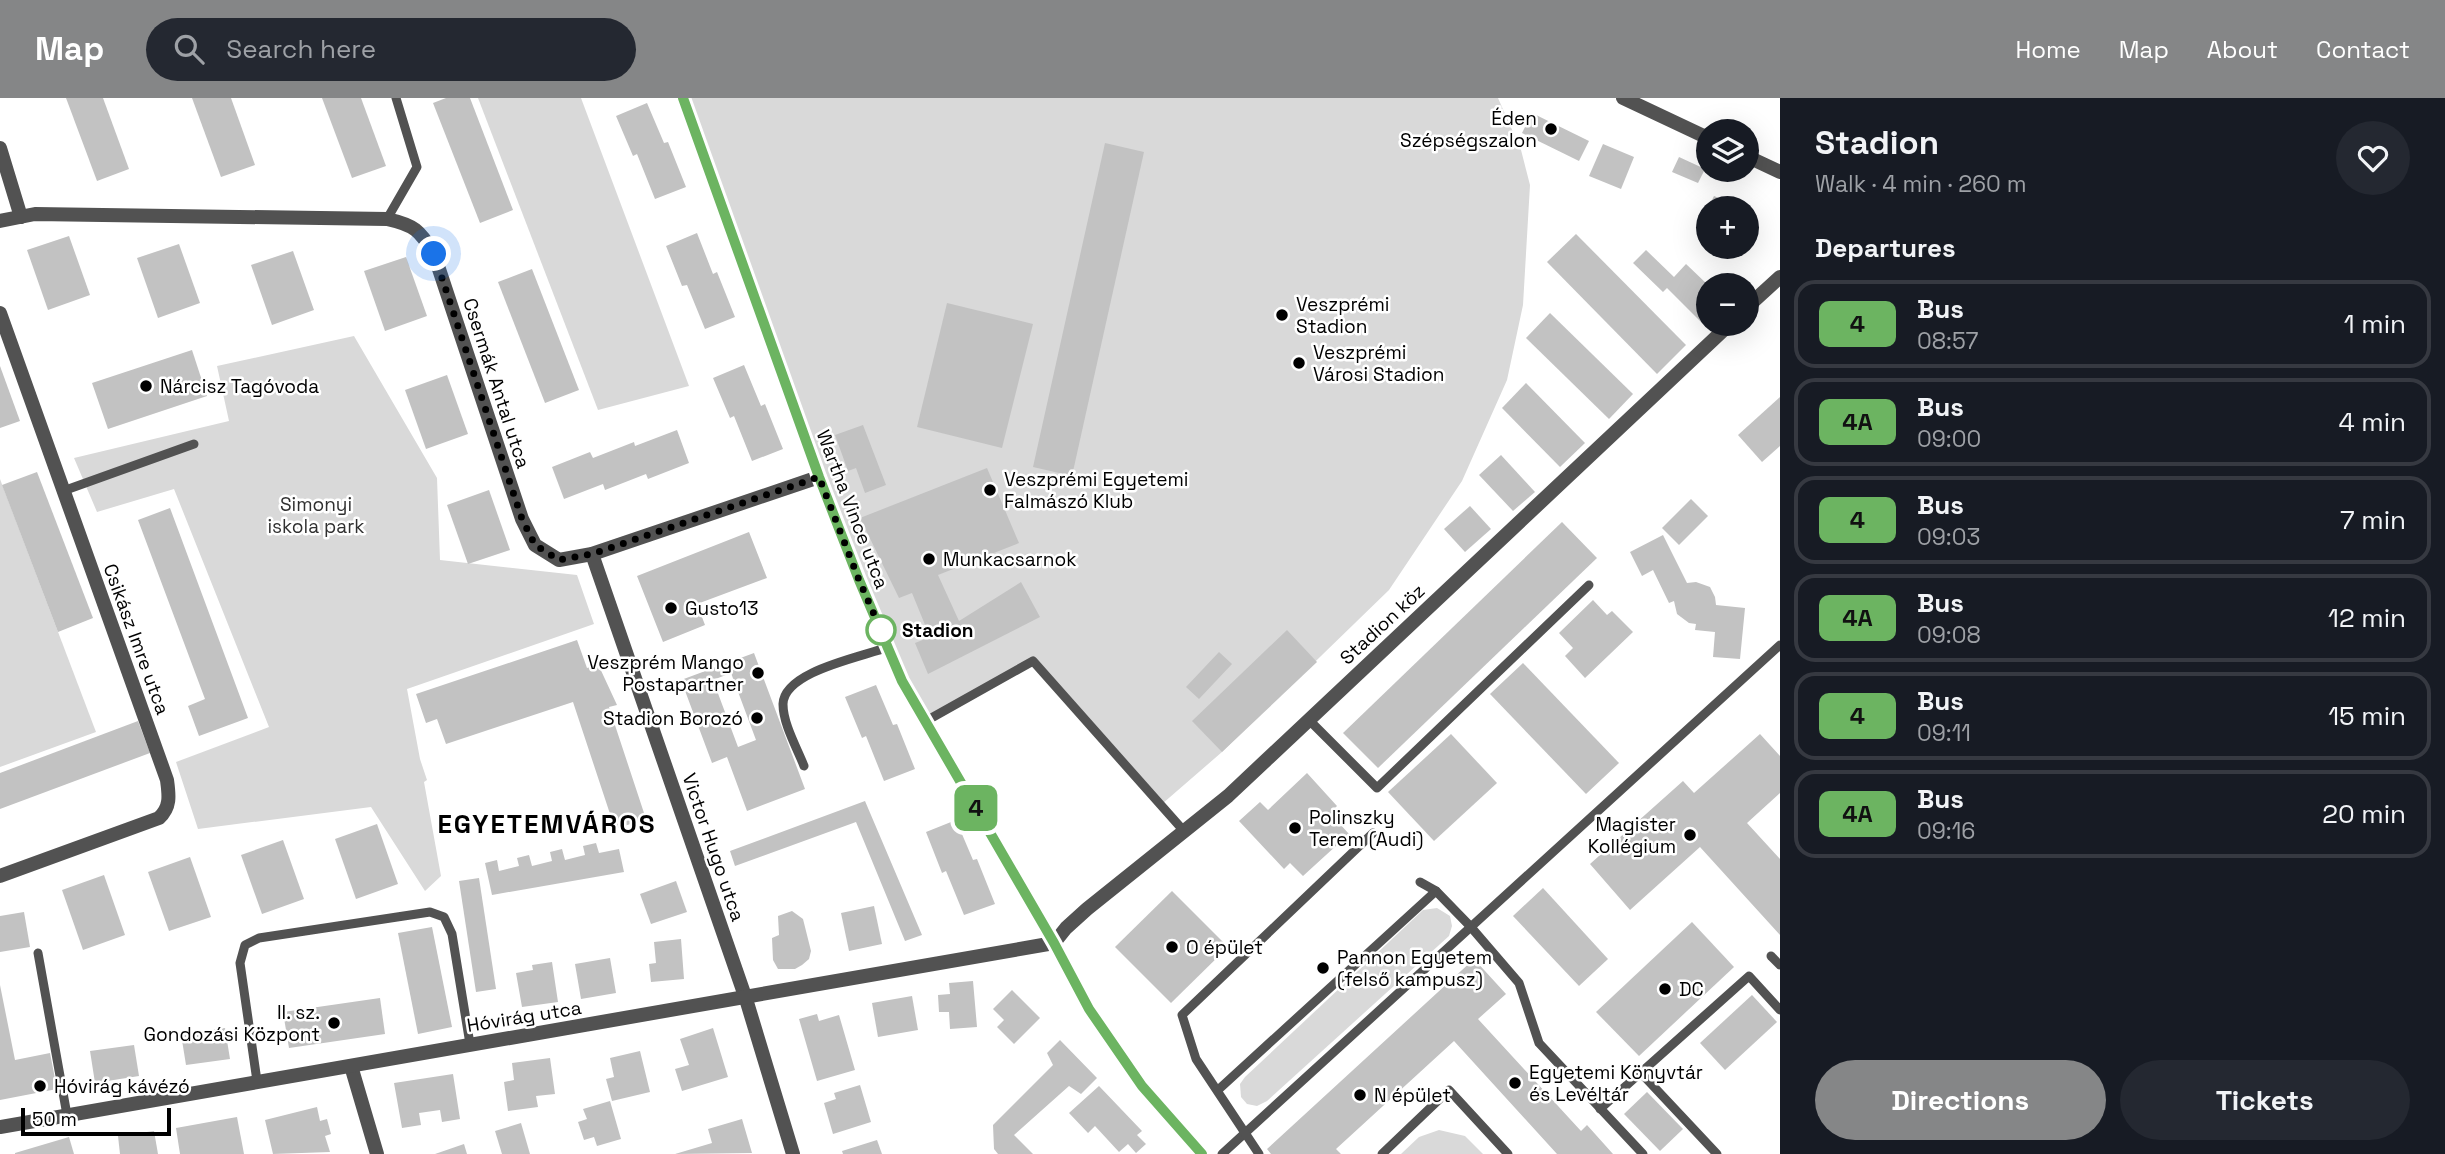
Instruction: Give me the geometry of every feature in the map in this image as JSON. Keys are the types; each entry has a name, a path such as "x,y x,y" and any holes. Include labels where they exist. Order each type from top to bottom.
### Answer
{"street":[{"name":"Wartha Vince utca","path":"683,98 819,477 902,681 1054,943 1089,1009 1142,1086 1202,1154"},
{"path":"1623,98 1696,132"},
{"path":"0,148 21,217"},
{"path":"1759,162 1780,172"},
{"name":"Csermák Antal utca","path":"0,221 36,214 387,219 404,223 422,233 434,254 522,519 535,545 559,560 592,554 819,477"},
{"path":"1759,296 1780,277"},
{"name":"Csikász Imre utca","path":"0,313 167,780 170,799 165,812 159,818 0,876"},
{"name":"Stadion köz","path":"1054,943 1080,915 1228,796 1717,336"},
{"name":"Victor Hugo utca","path":"592,554 746,999 793,1154"},
{"name":"Hóvirág utca","path":"0,1126 746,999 1054,943"},
{"path":"351,1066 377,1154"}],"lane":[{"path":"387,219 417,167 396,98"},
{"path":"64,491 194,444"},
{"path":"1309,720 1377,788 1589,586"},
{"path":"1222,1154 1780,645"},
{"path":"804,766 786,719 783,703 788,690 804,676 888,647"},
{"path":"926,721 1033,661 1183,830"},
{"path":"1259,1154 1196,1059 1182,1015 1373,833"},
{"path":"1420,882 1436,891 1470,926 1518,983 1539,1043 1643,1154"},
{"path":"1217,1090 1436,891"},
{"path":"257,1081 240,963 245,945 259,938 430,912 444,918 452,934 470,1044"},
{"path":"38,953 67,1115"},
{"path":"1771,956 1780,965"},
{"path":"1600,1109 1749,976 1780,1010"},
{"path":"1641,1073 1717,1154"},
{"path":"1382,1154 1449,1090 1508,1154"}],"green space":[{"path":"478,98 581,98 689,386 598,410"},
{"path":"683,98 1498,98 1521,150 1530,185 1523,305 1507,380 1462,481 1389,590 1222,752 1162,804 1033,661 926,722 901,681"},
{"name":"Simonyi iskola park","path":"354,336 437,478 440,560 577,575 594,624 407,689 420,759 427,780 424,782 441,876 425,891 371,807 198,829 176,762 269,727 174,489 97,512 74,458 229,421 217,366"},
{"path":"0,479 96,732 0,767"},
{"path":"1437,908 1450,916 1452,926 1449,936 1267,1101 1257,1106 1247,1104 1241,1097 1240,1084 1245,1077 1423,910"},
{"path":"1439,1130 1465,1136 1483,1154 1401,1154 1419,1137"}],"building":[{"path":"66,98 103,98 129,169 97,181"},
{"path":"192,98 231,98 255,165 221,177"},
{"path":"322,98 361,98 386,166 352,178"},
{"path":"446,98 470,98 513,210 480,223 433,103"},
{"path":"647,103 664,143 668,142 686,187 655,199 637,154 633,156 616,116"},
{"path":"1532,113 1589,141 1579,161 1522,133"},
{"path":"1105,143 1144,152 1072,476 1033,467"},
{"path":"1603,144 1634,157 1621,189 1589,176"},
{"path":"1679,157 1696,165 1696,182 1698,182 1698,183 1672,172"},
{"path":"697,233 713,274 717,272 735,317 705,329 687,285 682,286 666,246"},
{"path":"1576,234 1686,345 1657,374 1547,262"},
{"path":"69,236 90,295 48,310 27,250"},
{"path":"179,244 200,303 158,318 137,258"},
{"path":"1646,250 1674,277 1686,264 1696,274 1696,317 1667,288 1663,292 1633,263"},
{"path":"293,251 314,310 272,325 251,265"},
{"path":"406,257 427,316 385,331 364,271"},
{"path":"532,269 579,390 545,403 498,282"},
{"path":"947,303 1033,324 1002,448 917,427"},
{"path":"1550,313 1633,394 1609,419 1526,338"},
{"path":"192,350 207,396 108,429 92,383"},
{"path":"744,365 761,406 765,404 783,449 752,461 734,416 730,418 713,378"},
{"path":"0,366 20,421 0,428"},
{"path":"447,375 468,434 426,449 405,390"},
{"path":"1526,383 1585,443 1560,467 1502,408"},
{"path":"1780,397 1780,446 1762,462 1738,435"},
{"path":"863,425 886,485 865,493 856,468 848,471 835,435"},
{"path":"677,430 689,463 648,479 646,474 605,490 603,484 564,499 552,467 590,452 593,458 634,442 635,446"},
{"path":"1501,455 1535,492 1513,511 1479,475"},
{"name":"Munkacsarnok","path":"987,468 1019,543 938,575 959,621 1021,582 1040,617 928,674 915,643 930,637 912,593 899,598 860,518"},
{"path":"37,472 93,618 58,632 2,485"},
{"path":"489,490 510,550 468,564 447,505"},
{"path":"1691,499 1708,516 1679,545 1662,528"},
{"path":"1470,506 1491,529 1465,552 1444,529"},
{"path":"170,508 248,718 199,736 188,706 205,699 138,520"},
{"path":"1562,522 1597,558 1378,768 1343,733"},
{"path":"749,532 767,578 697,604 705,625 663,642 637,576"},
{"path":"1663,535 1687,583 1696,582 1710,587 1716,605 1745,608 1740,659 1713,657 1715,632 1695,630 1696,624 1689,623 1677,614 1674,601 1669,603 1653,570 1642,576 1630,552"},
{"path":"1593,600 1607,615 1612,611 1633,632 1585,678 1565,656 1573,648 1559,633"},
{"path":"1287,630 1317,662 1222,752 1192,721"},
{"path":"577,640 587,668 598,664 617,705 609,707 646,819 615,829 573,702 446,744 437,719 426,723 416,694"},
{"path":"1219,652 1232,664 1199,699 1186,687"},
{"path":"754,653 805,789 747,811 727,757 712,763 681,680","holes":["731,673 756,740 738,747 713,680"]},
{"path":"1523,663 1619,763 1586,794 1490,694"},
{"path":"876,685 893,725 897,724 915,769 884,781 866,736 862,738 845,697"},
{"path":"138,721 150,753 0,809 0,773"},
{"path":"1451,734 1497,783 1434,841 1388,792"},
{"name":"Magister Kollégium","path":"1760,734 1780,756 1780,793 1747,823 1780,859 1780,935 1700,847 1630,910 1590,864 1683,781 1694,793"},
{"name":"Polinszky Terem (Audi)","path":"1307,773 1337,806 1333,810 1342,819 1339,823 1349,834 1303,876 1290,863 1284,869 1239,821 1260,802 1268,810"},
{"path":"865,801 922,935 905,941 856,822 735,866 730,851"},
{"path":"956,820 973,860 977,859 995,904 964,915 946,871 942,873 926,832"},
{"path":"377,824 398,884 356,899 335,839"},
{"path":"283,840 304,899 262,914 241,855"},
{"path":"596,843 599,853 619,849 624,872 492,895 485,863 497,860 499,871 519,866 517,858 529,855 532,866 552,861 550,852 562,849 565,860 585,855 583,846"},
{"path":"190,857 211,917 169,931 148,872"},
{"path":"104,875 125,935 83,950 62,890"},
{"path":"479,878 496,989 476,992 459,881"},
{"path":"676,881 687,912 651,924 640,894"},
{"path":"1543,888 1608,959 1579,986 1513,916"},
{"name":"O épület","path":"1172,891 1228,947 1171,1003 1115,947"},
{"path":"874,906 882,944 849,951 841,913"},
{"path":"792,911 803,919 811,951 809,959 795,969 778,969 773,960 772,938 779,935 778,916"},
{"path":"24,912 30,947 0,952 0,916"},
{"name":"DC","path":"1692,922 1734,967 1639,1056 1596,1012"},
{"path":"432,927 452,1027 418,1034 398,933"},
{"path":"681,939 684,979 651,982 649,964 656,963 654,942"},
{"path":"610,958 616,993 581,999 575,964"},
{"name":"N épület","path":"1474,959 1506,994 1478,1019 1581,1131 1587,1125 1613,1154 1557,1154 1454,1041 1336,1149 1341,1154 1271,1154 1267,1149"},
{"path":"552,962 558,1002 522,1007 516,973 533,970 532,965"},
{"path":"973,981 977,1027 950,1029 949,1012 939,1012 938,995 950,994 949,983"},
{"path":"0,985 15,1060 50,1053 57,1089 0,1100"},
{"path":"1012,990 1040,1018 1014,1044 997,1027 1004,1020 993,1009"},
{"path":"1752,995 1777,1022 1725,1070 1700,1043"},
{"path":"912,996 918,1030 878,1037 872,1003"},
{"name":"II. sz. Gondozási Központ","path":"380,998 385,1034 289,1048 283,1012"},
{"path":"817,1014 819,1021 839,1015 855,1070 817,1081 799,1019"},
{"path":"225,1028 230,1059 186,1065 181,1034"},
{"path":"713,1028 728,1077 682,1091 675,1069 689,1065 680,1039"},
{"path":"1060,1040 1097,1078 1081,1094 1069,1086 1014,1135 1033,1154 998,1154 994,1149 993,1125 1053,1065 1047,1053"},
{"path":"134,1045 139,1076 95,1083 90,1051"},
{"path":"640,1051 650,1092 612,1101 606,1079 614,1077 610,1058"},
{"path":"550,1058 555,1094 536,1096 538,1107 508,1111 504,1082 514,1080 512,1063"},
{"path":"453,1074 460,1119 442,1122 440,1110 419,1113 421,1125 402,1128 394,1083"},
{"path":"860,1085 871,1122 833,1134 824,1103 836,1099 834,1093"},
{"path":"1099,1086 1142,1131 1137,1135 1146,1144 1136,1153 1128,1144 1119,1152 1095,1126 1088,1133 1069,1113"},
{"path":"1647,1092 1683,1129 1660,1151 1624,1114"},
{"path":"610,1101 621,1139 597,1146 594,1137 584,1140 578,1122 587,1119 583,1109"},
{"path":"317,1107 320,1121 327,1119 331,1134 325,1136 330,1152 273,1154 265,1120"},
{"path":"237,1117 244,1154 180,1154 176,1128"},
{"path":"742,1119 752,1153 675,1154 712,1143 708,1129"},
{"path":"521,1123 530,1154 502,1154 495,1131"},
{"path":"154,1131 158,1154 120,1154 118,1136"},
{"path":"69,1137 74,1154 15,1154 15,1153"},
{"path":"877,1140 882,1154 843,1154 842,1151"},
{"path":"464,1144 467,1154 435,1154"}],"bus line":[{"name":"4","path":"683,98 819,477 902,681 1054,943 1089,1009 1142,1086 1202,1154"}],"place":[{"name":"Éden Szépségszalon","path":"1551,129"},
{"name":"Veszprémi Stadion","path":"1282,315"},
{"name":"Veszprémi Városi Stadion","path":"1299,363"},
{"name":"Nárcisz Tagóvoda","path":"146,386"},
{"name":"Veszprémi Egyetemi Falmászó Klub","path":"990,490"},
{"name":"Munkacsarnok","path":"929,559"},
{"name":"Gusto13","path":"671,608"},
{"name":"Stadion","path":"881,630"},
{"name":"Veszprém Mango Postapartner","path":"758,673"},
{"name":"Stadion Borozó","path":"757,718"},
{"name":"Polinszky Terem (Audi)","path":"1295,828"},
{"name":"Magister Kollégium","path":"1690,835"},
{"name":"O épület","path":"1172,947"},
{"name":"Pannon Egyetem (felső kampusz)","path":"1323,968"},
{"name":"DC","path":"1665,989"},
{"name":"II. sz. Gondozási Központ","path":"334,1023"},
{"name":"Egyetemi Könyvtár és Levéltár","path":"1515,1083"},
{"name":"Hóvirág kávézó","path":"40,1086"},
{"name":"N épület","path":"1360,1095"}],"district":[{"name":"EGYETEMVÁROS","path":"547,824"}],"route":[{"path":"434,254 522,519 535,545 559,560 592,554 819,477 881,630"}]}
